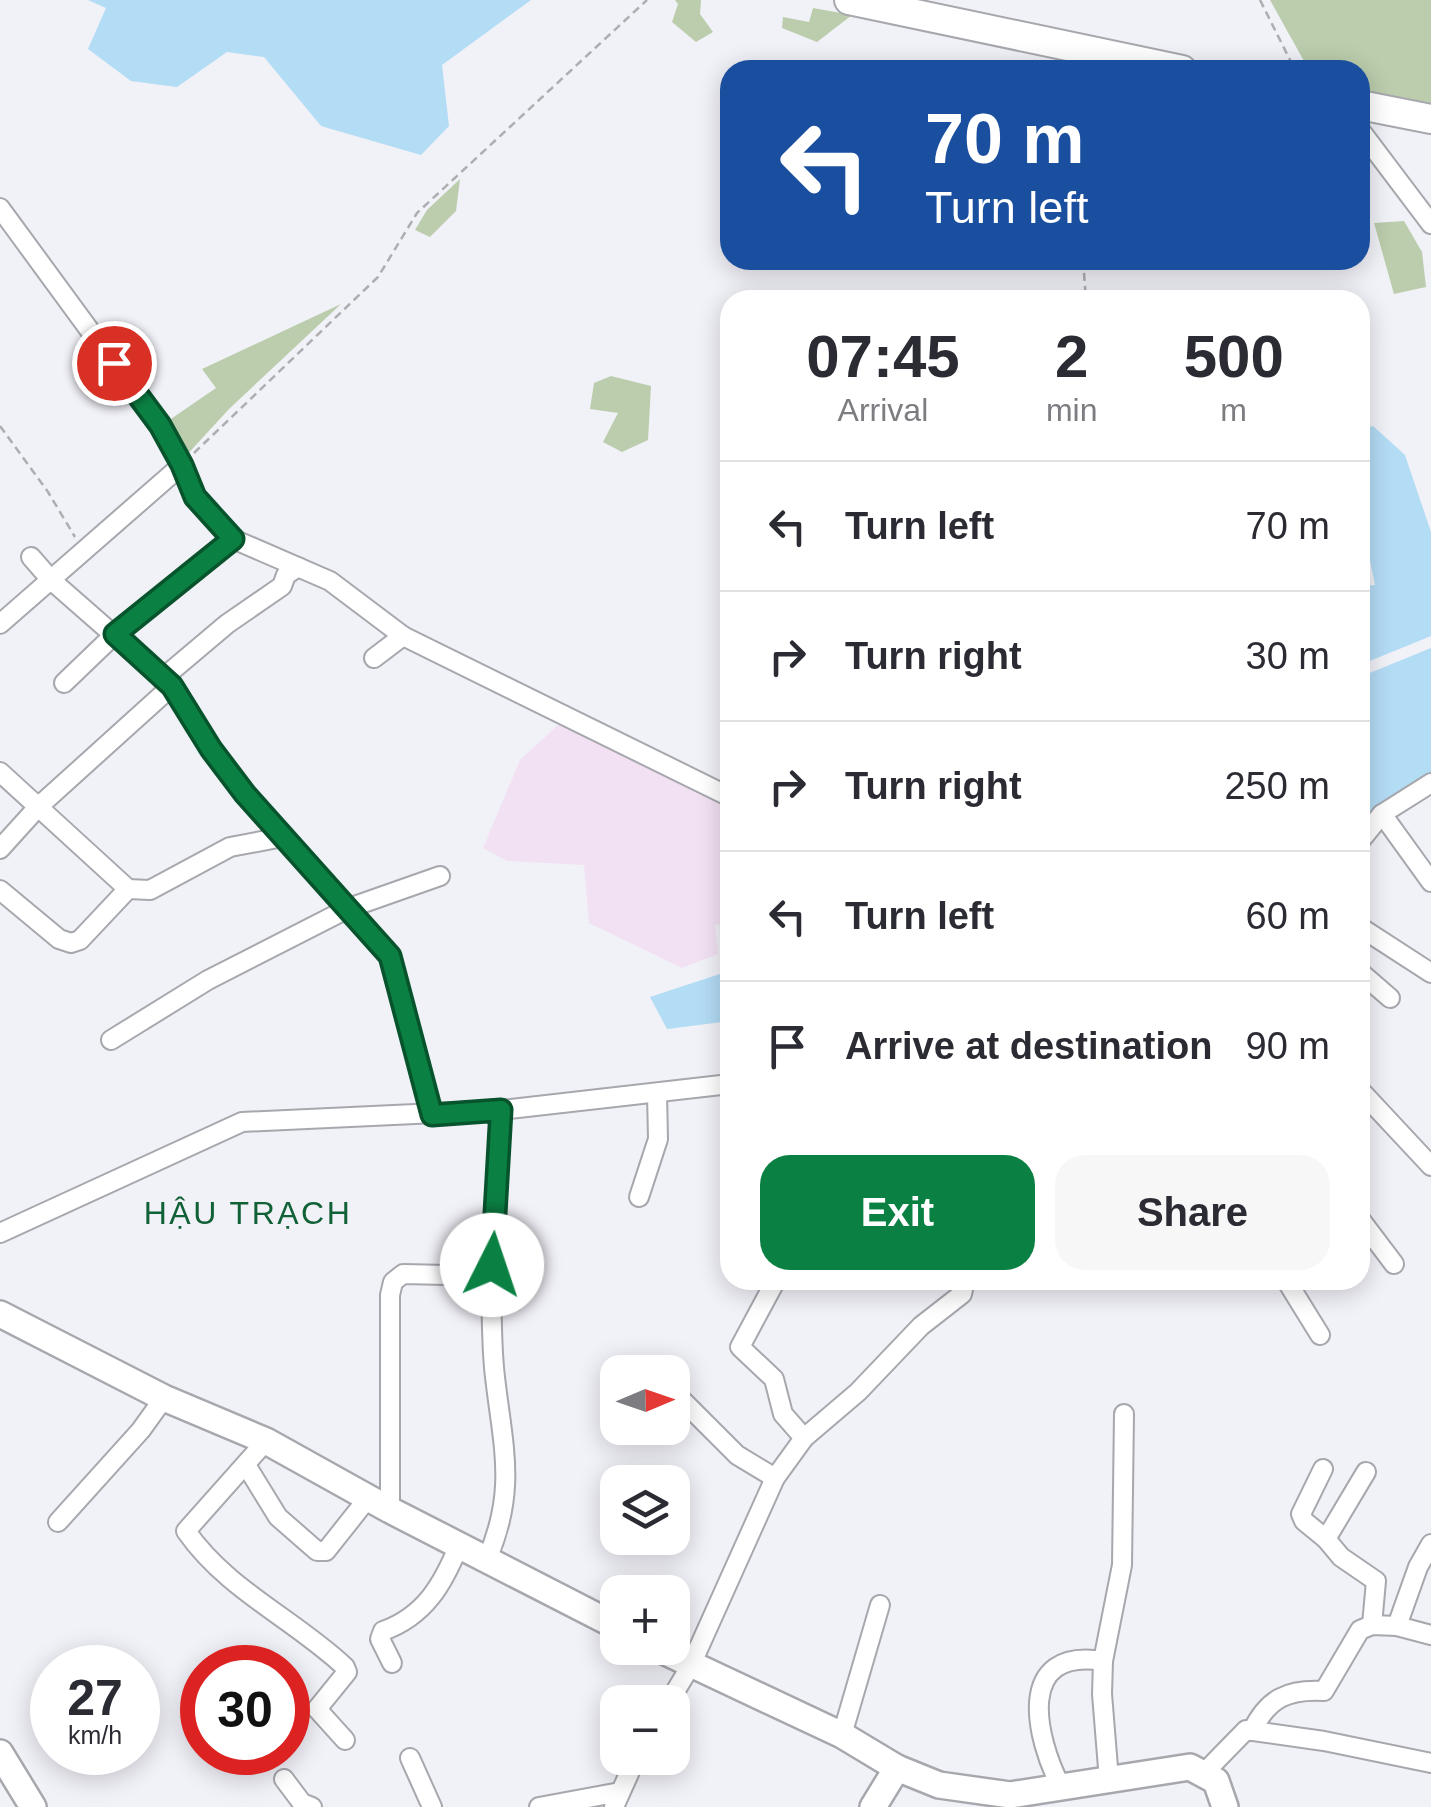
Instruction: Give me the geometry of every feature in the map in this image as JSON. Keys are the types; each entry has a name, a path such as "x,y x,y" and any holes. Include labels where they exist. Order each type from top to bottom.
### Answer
{"main road":[{"path":"850,0 1135,60"},
{"path":"1370,107 1431,120"}],"street":[{"path":"1370,143 1431,224"},
{"path":"0,208 160,425 195,497 233,539 330,581 403,636 720,791"},
{"path":"0,624 182,465"},
{"path":"64,683 115,634 233,539"},
{"path":"31,556 51,580 167,682 223,766 349,908 395,967 432,1115"},
{"path":"0,849 167,682 246,609 282,586 286,575 298,567"},
{"path":"374,658 403,636"},
{"path":"0,772 128,889 150,890 230,847 283,837"},
{"path":"1370,829 1382,814 1431,783"},
{"path":"1382,814 1431,882"},
{"path":"111,1040 208,980 349,908 440,876"},
{"path":"0,890 59,939 71,943 80,940 128,889"},
{"path":"1370,933 1431,973"},
{"path":"1370,981 1390,998"},
{"path":"0,1232 181,1152 230,1126 301,1118 501,1110 720,1085"},
{"path":"639,1197 658,1139 657,1093"},
{"path":"1370,1101 1431,1166"},
{"path":"492,1265 501,1110"},
{"path":"1370,1233 1394,1264"},
{"path":"246,1466 278,1517 318,1551 326,1550 378,1504 393,1282 403,1274 491,1276 494,1376 505,1434 505,1501 487,1559"},
{"path":"771,1290 740,1347 774,1379 783,1414 804,1438"},
{"path":"679,1685 775,1478 804,1438 858,1392 963,1290"},
{"path":"1292,1290 1320,1335"},
{"path":"0,1314 164,1398 266,1441 378,1504 600,1618"},
{"path":"58,1522 141,1430 164,1398"},
{"path":"690,1407 737,1456 775,1478"},
{"path":"1109,1780 1103,1660 1122,1565 1124,1414"},
{"path":"266,1441 186,1531 239,1588 345,1667 346,1672 316,1709 345,1740"},
{"path":"1323,1469 1301,1514 1341,1557 1376,1582 1372,1624"},
{"path":"1326,1539 1366,1472"},
{"path":"1396,1626 1431,1544"},
{"path":"392,1664 380,1639 383,1632 409,1620 436,1594 459,1545"},
{"path":"842,1735 880,1605"},
{"path":"1252,1731 1274,1700 1302,1691 1324,1691 1360,1630 1372,1624 1431,1635"},
{"path":"1060,1788 1046,1760 1041,1737 1038,1698 1044,1680 1064,1662 1103,1660"},
{"path":"691,1665 842,1735 896,1768 939,1785 1010,1795 1190,1768 1216,1781 1225,1807"},
{"path":"1204,1773 1246,1730 1431,1763"},
{"path":"0,1753 33,1807"},
{"path":"410,1758 432,1807"},
{"path":"874,1807 896,1768"},
{"path":"539,1807 617,1799 628,1775"},
{"path":"284,1779 302,1803 312,1807"}],"path":[{"path":"182,465 378,277 417,213 647,0"},
{"path":"1260,0 1290,60"},
{"path":"0,426 48,492 84,551"}],"shaded area":[{"path":"559,724 720,796 720,924 715,925 718,954 682,968 589,923 584,865 507,861 483,848 520,760"}],"green space":[{"path":"675,0 701,0 700,14 713,32 696,42 672,22 678,4"},
{"path":"1270,0 1431,0 1431,105 1370,92 1370,60 1303,60"},
{"path":"813,8 852,15 817,42 782,28 783,17 809,22"},
{"path":"460,179 456,211 430,237 415,230 427,210"},
{"path":"1404,221 1422,252 1426,287 1394,294 1374,223"},
{"path":"341,304 229,409 184,458 165,423 216,388 202,369"},
{"path":"611,376 651,386 648,440 622,452 603,442 618,413 590,409 594,383"}],"water":[{"path":"88,0 531,0 442,65 449,126 421,155 321,126 264,57 227,52 177,87 131,81 88,49 106,8"},
{"path":"1370,427 1405,455 1431,532 1431,636 1370,661 1370,585 1375,585 1370,561"},
{"path":"1431,648 1431,777 1370,821 1370,673"},
{"path":"720,974 720,1022 667,1029 650,997"}],"district":[{"name":"HẬU TRẠCH","path":"248,1213"}],"route":[{"path":"114,363 160,425 195,497 233,539 115,634 172,686 202,736 245,794 390,956 432,1115 501,1110 492,1265"}]}
